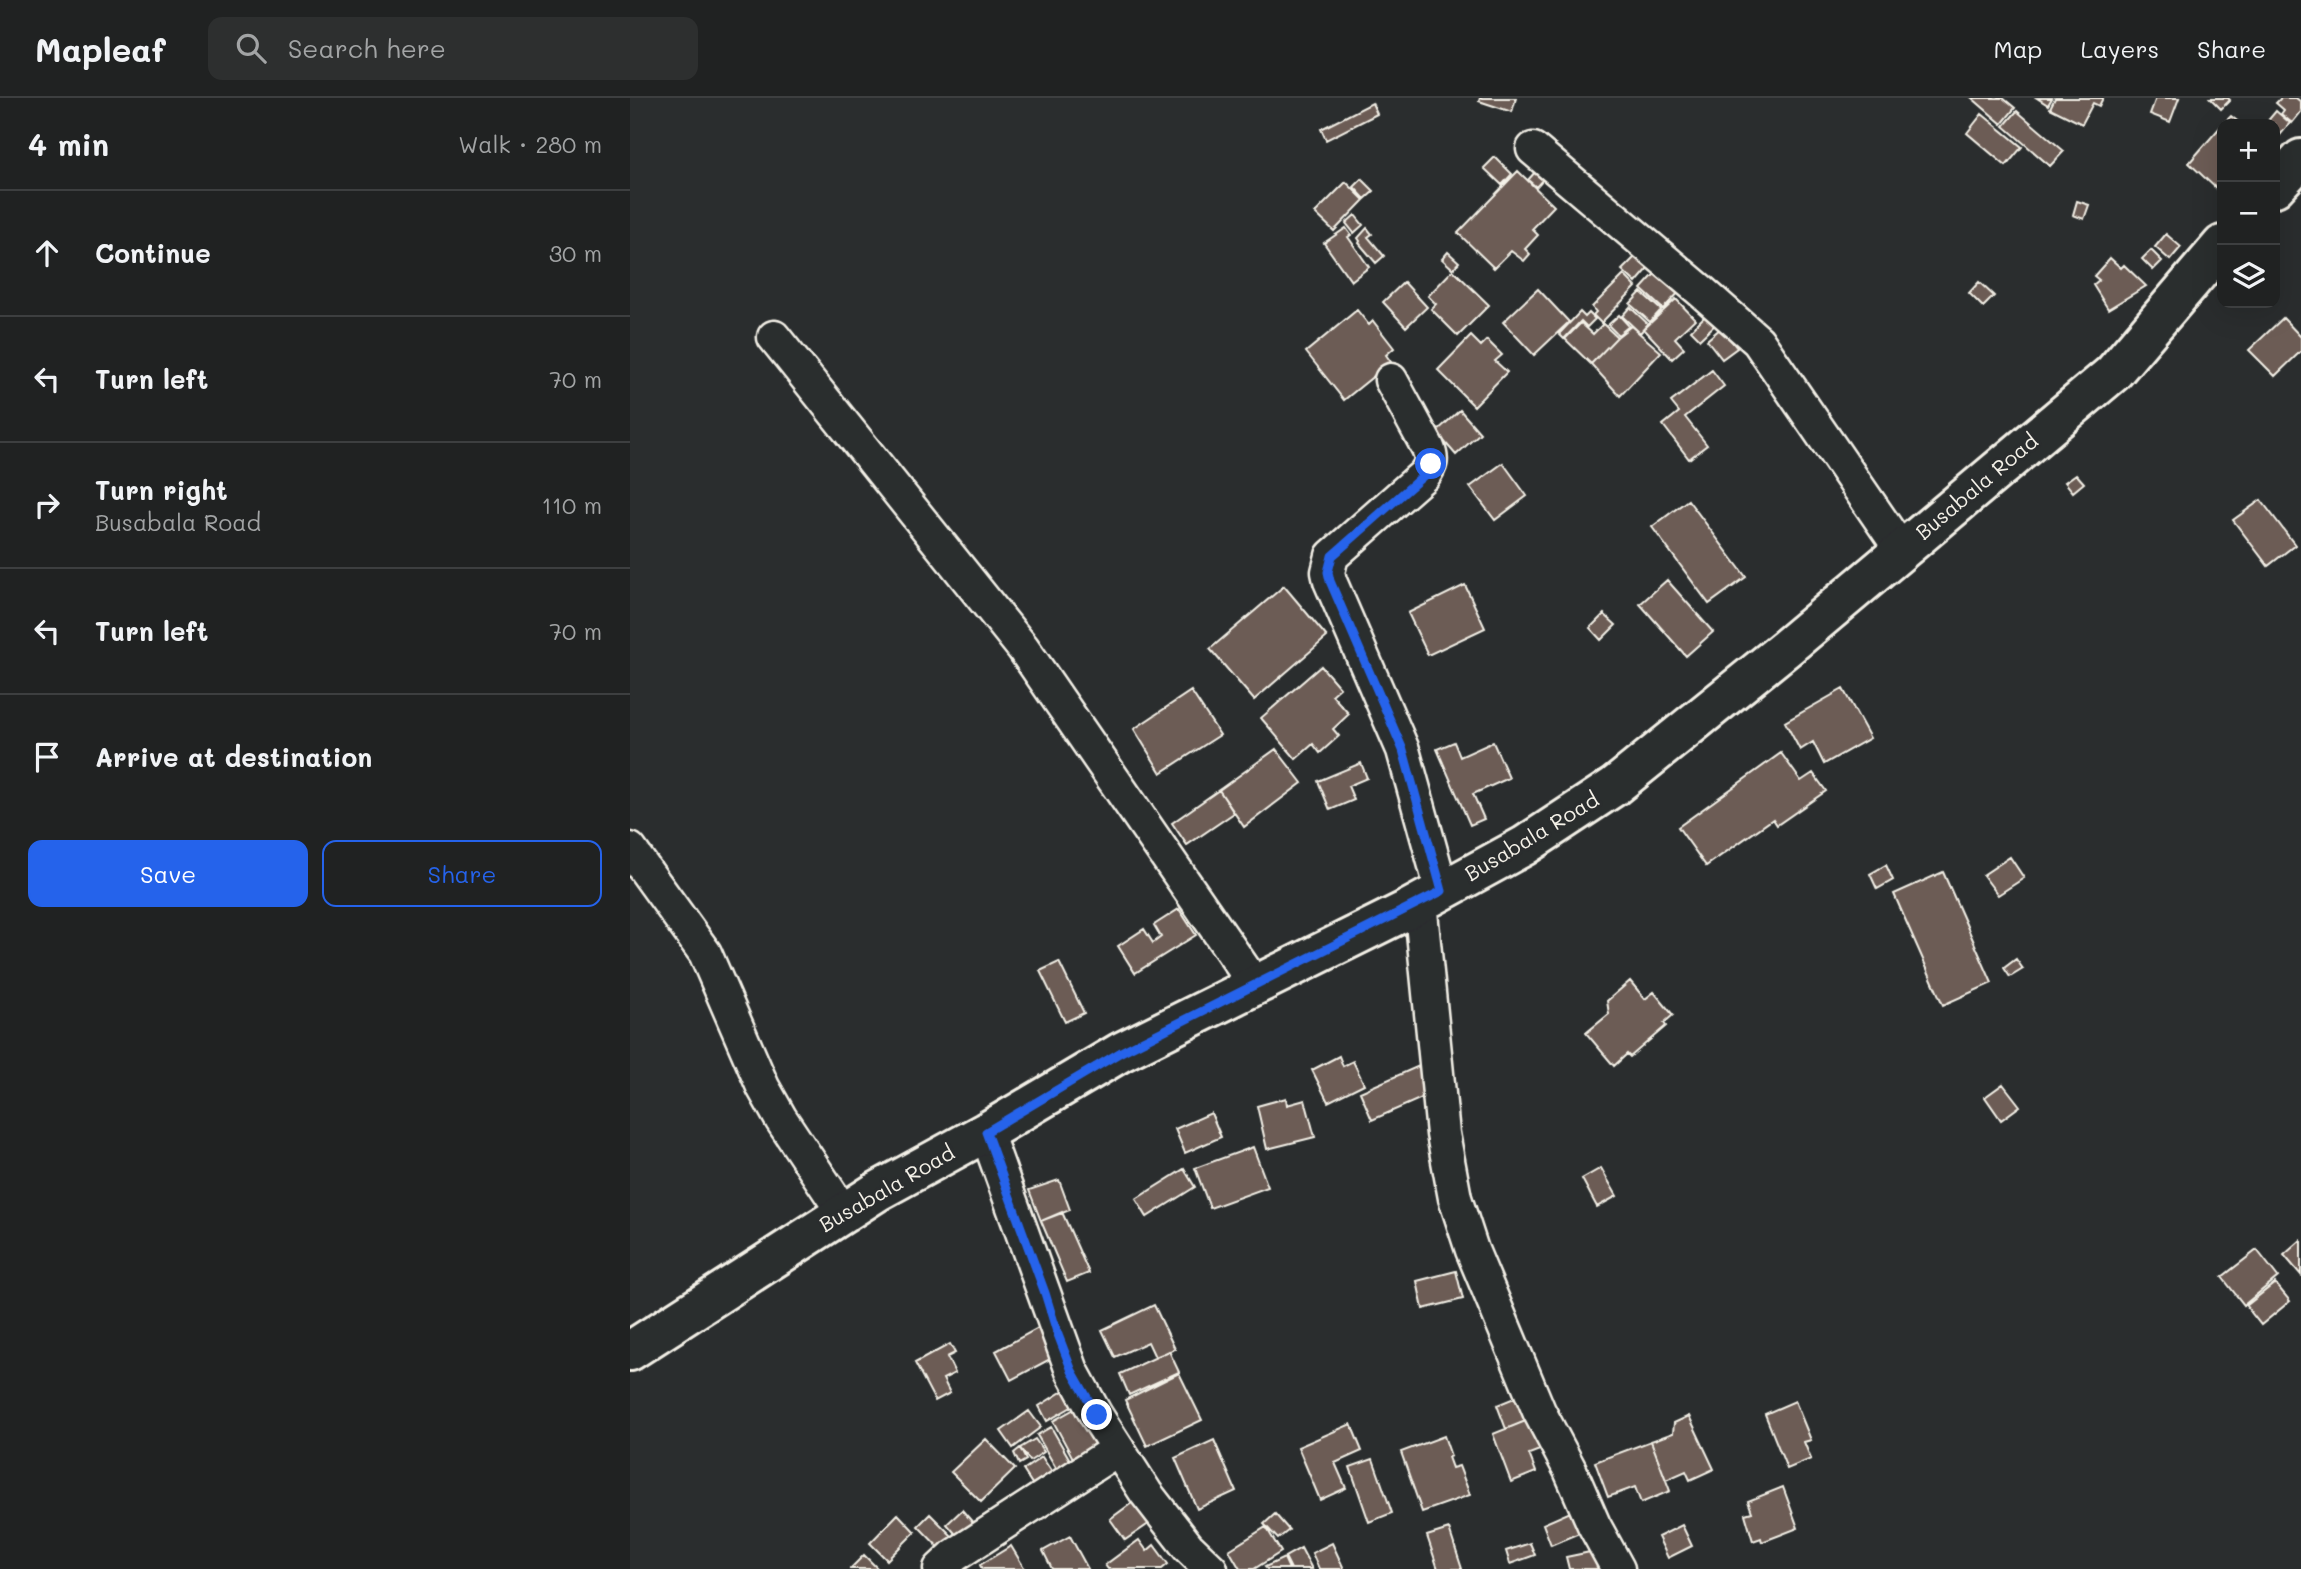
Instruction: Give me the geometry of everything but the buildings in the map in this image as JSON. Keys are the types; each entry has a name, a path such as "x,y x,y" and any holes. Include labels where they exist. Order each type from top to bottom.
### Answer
{"street":[{"path":"1533,149 1758,341 1902,551"},
{"path":"2280,182 2301,159"},
{"name":"Busabala Road","path":"630,1351 843,1212 1121,1052 1431,897 1524,846 1615,786 1786,648 2113,373 2217,251"},
{"path":"775,337 1023,648 1255,985"},
{"path":"1391,380 1429,448 1431,464 1424,475 1332,556 1328,572 1403,750 1431,897 1443,1134 1455,1198 1472,1250 1539,1410 1618,1569"},
{"path":"630,849 705,953 763,1087 843,1212"},
{"path":"986,1132 1072,1371 1146,1493 1188,1547 1211,1569"},
{"path":"940,1569 955,1555 1118,1449"}],"route":[{"path":"1097,1415 1072,1371 986,1132 1121,1052 1442,891 1403,750 1328,572 1332,556 1424,475 1431,464"}]}
